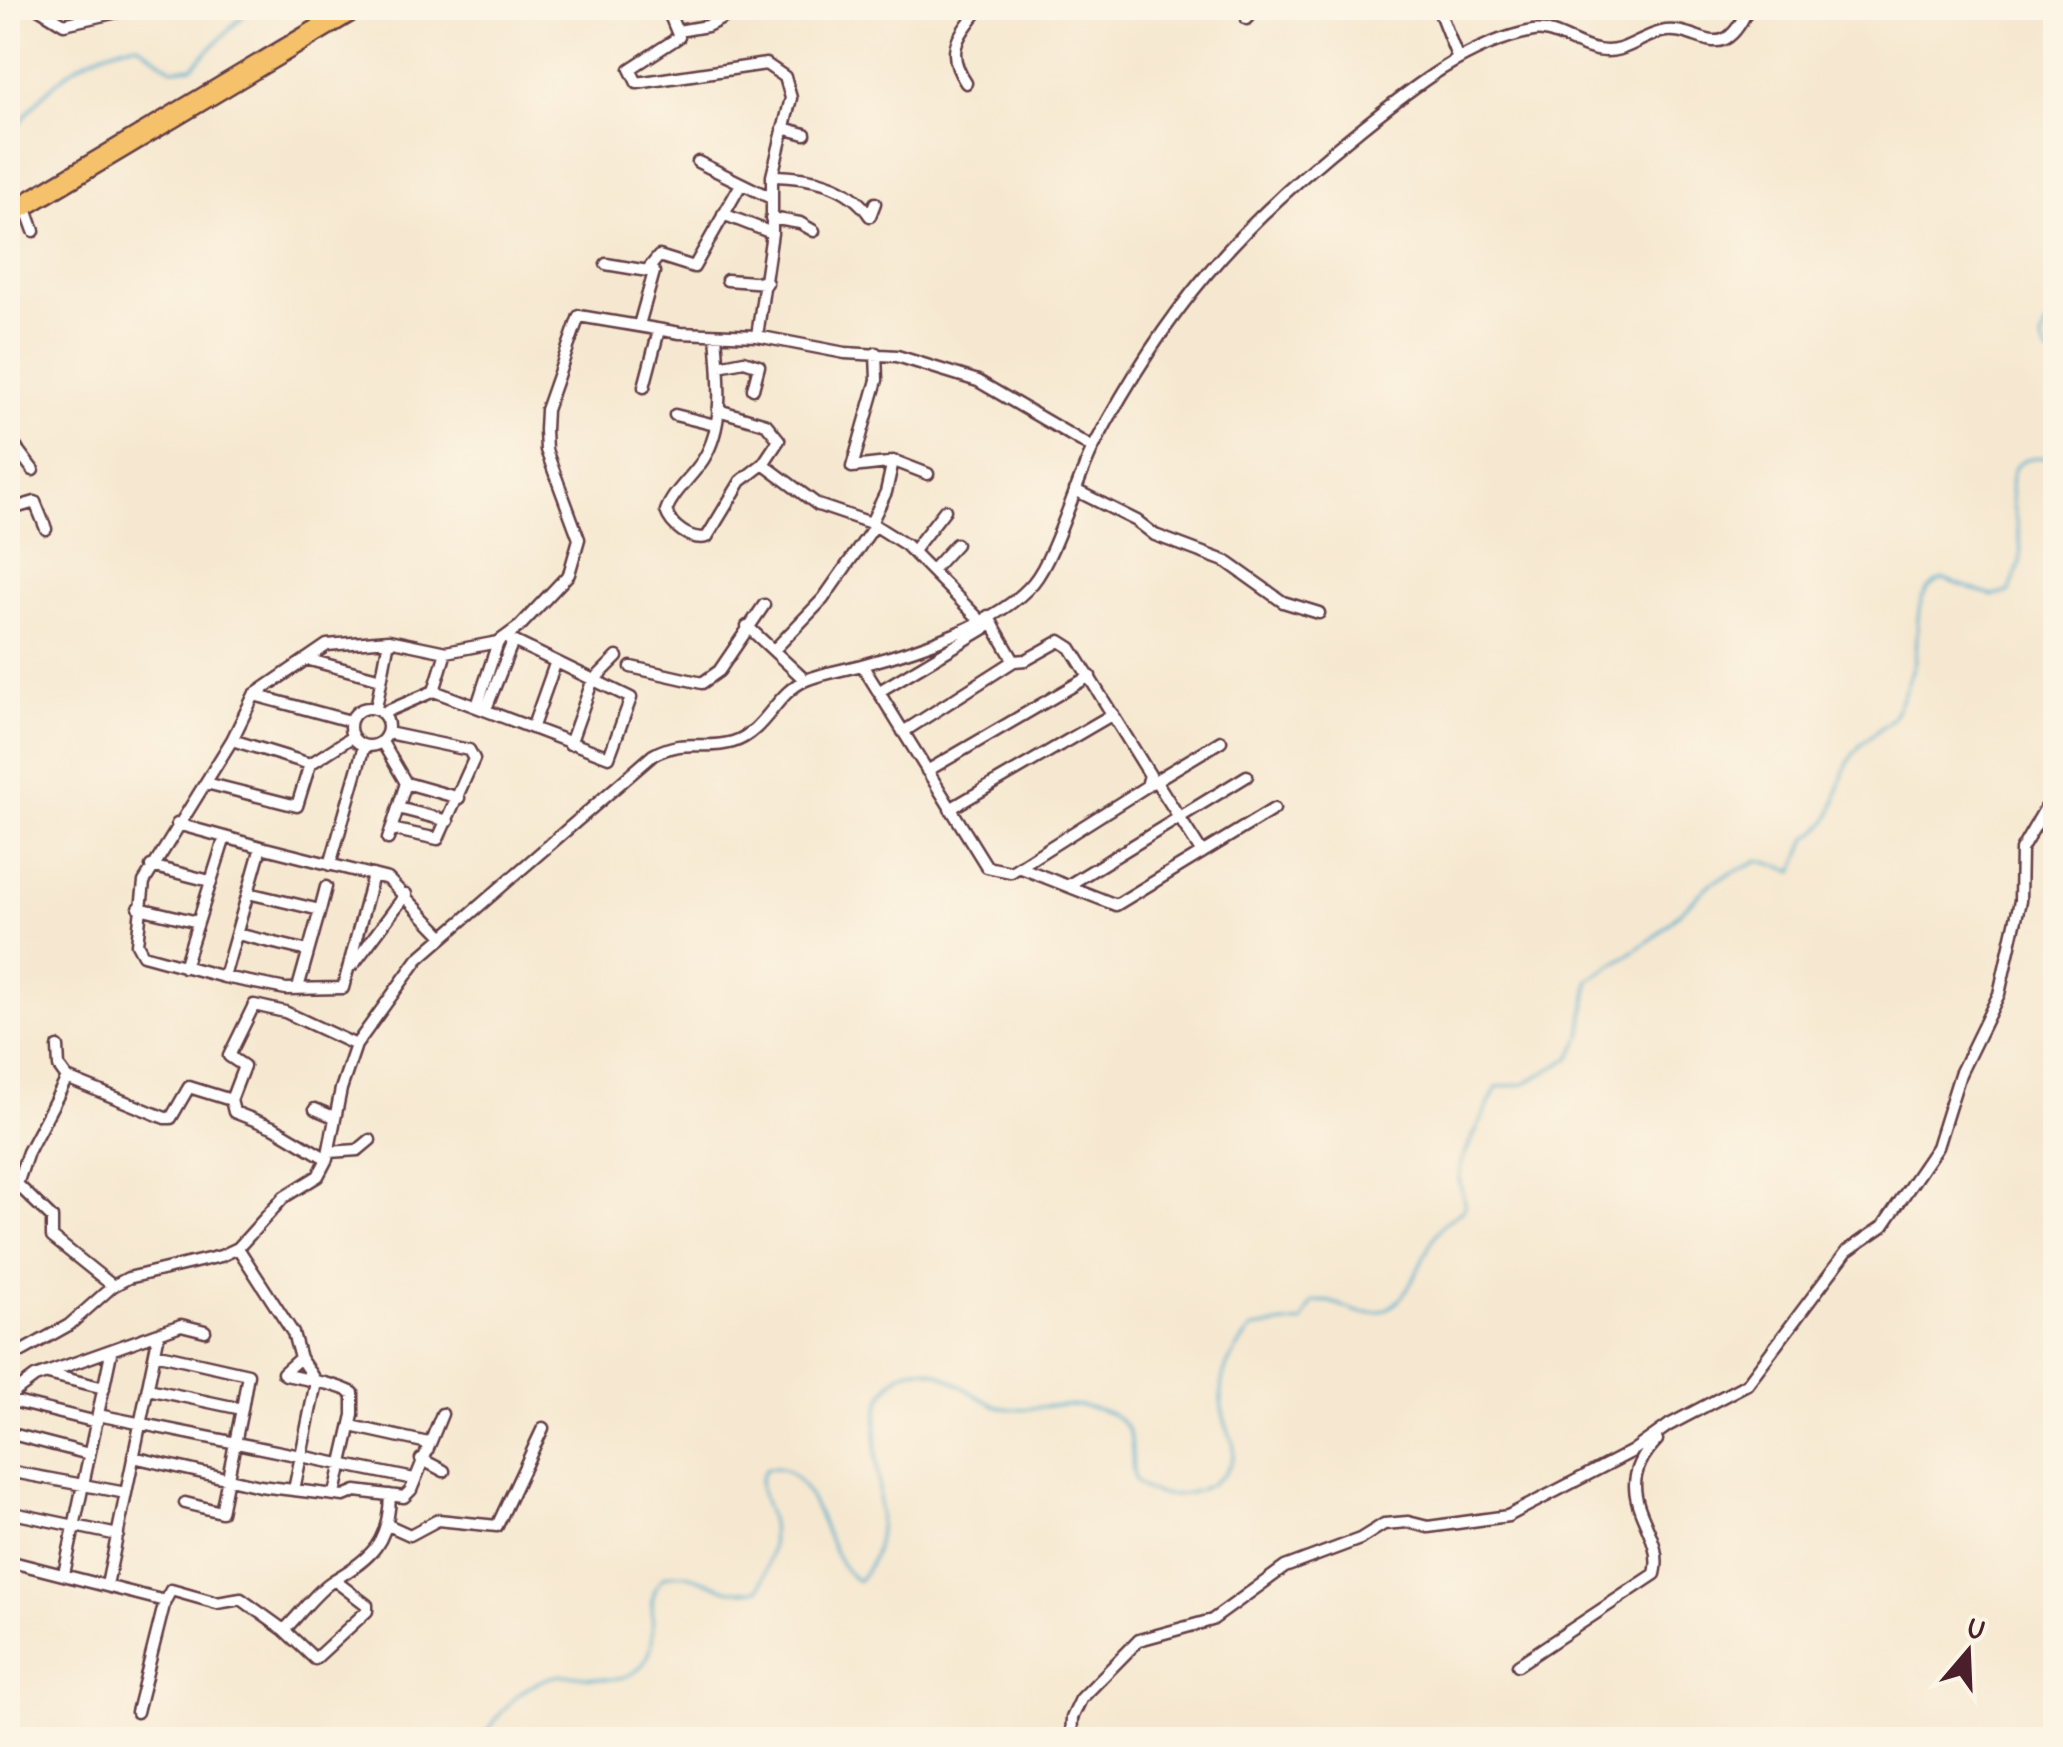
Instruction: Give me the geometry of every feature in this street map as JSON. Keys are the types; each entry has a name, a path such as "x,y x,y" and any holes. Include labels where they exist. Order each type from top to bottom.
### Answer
{"highway":[{"path":"16,210 355,8"}],"street":[{"path":"38,8 64,24 135,8"},
{"path":"667,8 678,31 676,40 630,68 637,82 771,65 789,85 772,176 772,233 757,336"},
{"path":"678,31 707,26 742,8"},
{"path":"966,83 958,70 953,46 980,8"},
{"path":"1246,19 1257,8"},
{"path":"1438,8 1458,59"},
{"path":"878,692 987,620 1034,583 1093,448 1177,306 1264,208 1376,117 1458,59 1538,30 1600,51 1632,47 1662,32 1697,40 1726,38 1738,30 1748,8"},
{"path":"783,128 805,134"},
{"path":"698,162 771,198"},
{"path":"772,176 823,182 857,198 870,216 875,203"},
{"path":"649,268 659,256 694,267 740,186"},
{"path":"16,210 34,231"},
{"path":"723,214 772,233"},
{"path":"771,218 800,223 814,231"},
{"path":"606,264 649,268 654,274 639,326"},
{"path":"727,280 767,283"},
{"path":"482,708 506,640 568,574 578,548 574,521 546,450 545,430 546,410 563,371 576,318 587,315 659,330 757,336 845,353 876,352 951,370 978,381 1093,448"},
{"path":"644,386 649,353 659,330"},
{"path":"716,335 718,410 710,449 666,508 671,523 698,538 706,536 742,481 763,464 779,440 770,427 718,410"},
{"path":"876,352 876,380 852,467 892,461 928,474"},
{"path":"719,366 744,361 759,366 753,389"},
{"path":"675,415 715,425"},
{"path":"8,437 33,470"},
{"path":"774,650 823,599 873,524 886,492 892,461"},
{"path":"763,464 818,506 873,524 913,551 987,620 1014,661"},
{"path":"1075,490 1137,521 1154,536 1227,562 1282,602 1319,613"},
{"path":"8,510 34,502 46,529"},
{"path":"913,551 945,510"},
{"path":"933,569 956,544"},
{"path":"630,667 702,683 719,671 764,605"},
{"path":"8,1359 69,1325 112,1286 238,1248 284,1197 318,1176 328,1155 334,1116 356,1046 418,960 442,935 555,844 653,755 681,743 733,742 753,732 775,704 805,680 924,647 987,620"},
{"path":"747,626 805,680"},
{"path":"364,746 385,737 472,752 474,759 460,798 436,840 390,834 406,783 385,737 379,710 389,640"},
{"path":"364,746 352,737 350,721 360,709 379,710 434,690 534,726 607,758 631,702 629,696 506,640 446,652 389,640 327,646 254,696 206,783 151,866 139,908 138,950 224,977 298,988 343,988 372,876"},
{"path":"904,732 1014,661 1026,660 1052,644 1065,642 1147,768 1151,783 1202,853"},
{"path":"434,690 446,652"},
{"path":"570,744 592,682 617,657"},
{"path":"306,659 381,679"},
{"path":"534,726 555,664"},
{"path":"862,665 987,867 1002,874 1221,741"},
{"path":"927,771 1090,676"},
{"path":"254,696 350,721"},
{"path":"950,808 1113,714"},
{"path":"206,783 294,807 299,804 310,764 352,737"},
{"path":"232,740 310,764"},
{"path":"330,865 364,746"},
{"path":"1067,886 1247,776"},
{"path":"406,783 460,798"},
{"path":"1071,1740 1072,1718 1081,1699 1139,1640 1212,1620 1286,1567 1360,1540 1384,1524 1408,1522 1428,1527 1508,1516 1631,1452 1676,1422 1747,1384 1847,1252 1883,1226 1937,1147 1960,1074 1999,994 2020,900 2021,850 2056,790"},
{"path":"398,808 448,821"},
{"path":"1019,867 1116,905 1274,809"},
{"path":"177,824 388,880 406,894 442,935"},
{"path":"184,967 225,837"},
{"path":"224,977 261,848"},
{"path":"151,866 210,881"},
{"path":"298,988 326,887"},
{"path":"248,893 320,910"},
{"path":"349,970 406,894"},
{"path":"139,908 198,922"},
{"path":"237,934 308,952"},
{"path":"356,1046 285,1012 254,1005 229,1056 244,1066 232,1100 234,1112 328,1155 358,1150 370,1140"},
{"path":"58,1047 59,1067 68,1078 169,1118 189,1087 232,1100"},
{"path":"68,1078 28,1152 17,1184 52,1218 52,1237 112,1286"},
{"path":"315,1109 334,1116"},
{"path":"238,1248 293,1334 300,1358 316,1382 294,1490"},
{"path":"205,1330 188,1325 159,1333 47,1374 17,1387 8,1398 414,1480"},
{"path":"106,1585 159,1333"},
{"path":"64,1574 111,1353"},
{"path":"155,1353 248,1374 221,1512 185,1503"},
{"path":"300,1358 283,1373 353,1393 351,1426 336,1489"},
{"path":"47,1374 104,1388"},
{"path":"148,1388 242,1409"},
{"path":"134,1457 294,1490 408,1494 442,1414"},
{"path":"1518,1664 1655,1574 1657,1561 1636,1497 1637,1467 1676,1422"},
{"path":"351,1426 428,1443"},
{"path":"388,1525 410,1535 438,1520 497,1526 543,1428"},
{"path":"8,1433 89,1454"},
{"path":"421,1459 444,1472"},
{"path":"8,1471 126,1493"},
{"path":"284,1630 334,1580 359,1567 388,1525 390,1496"},
{"path":"8,1512 118,1535"},
{"path":"8,1561 165,1601"},
{"path":"138,1712 165,1601 172,1590 217,1603 241,1599 284,1630 315,1660 367,1611 367,1606 334,1580"}],"waterway":[{"path":"8,140 47,91 96,55 137,44 172,69 192,67 251,8"},
{"path":"2056,320 2045,327 2041,340 2047,353 2056,356"},
{"path":"482,1740 510,1703 537,1683 560,1676 622,1678 643,1664 652,1643 653,1598 663,1577 686,1575 731,1590 759,1589 772,1540 761,1489 766,1469 783,1469 797,1478 836,1554 858,1581 872,1559 879,1533 876,1448 882,1398 895,1379 908,1371 936,1372 1004,1408 1072,1405 1107,1412 1125,1425 1130,1435 1135,1480 1159,1494 1189,1493 1217,1480 1234,1454 1223,1412 1221,1385 1235,1351 1253,1328 1302,1322 1313,1302 1372,1313 1386,1309 1407,1291 1434,1237 1465,1206 1459,1179 1462,1160 1497,1087 1524,1084 1570,1058 1581,1037 1589,980 1652,939 1711,883 1759,860 1794,871 1807,838 1831,814 1853,755 1887,723 1899,704 1916,656 1918,617 1925,593 1944,579 1992,596 2009,592 2021,553 2011,487 2013,473 2020,463 2034,458 2056,460"}]}
